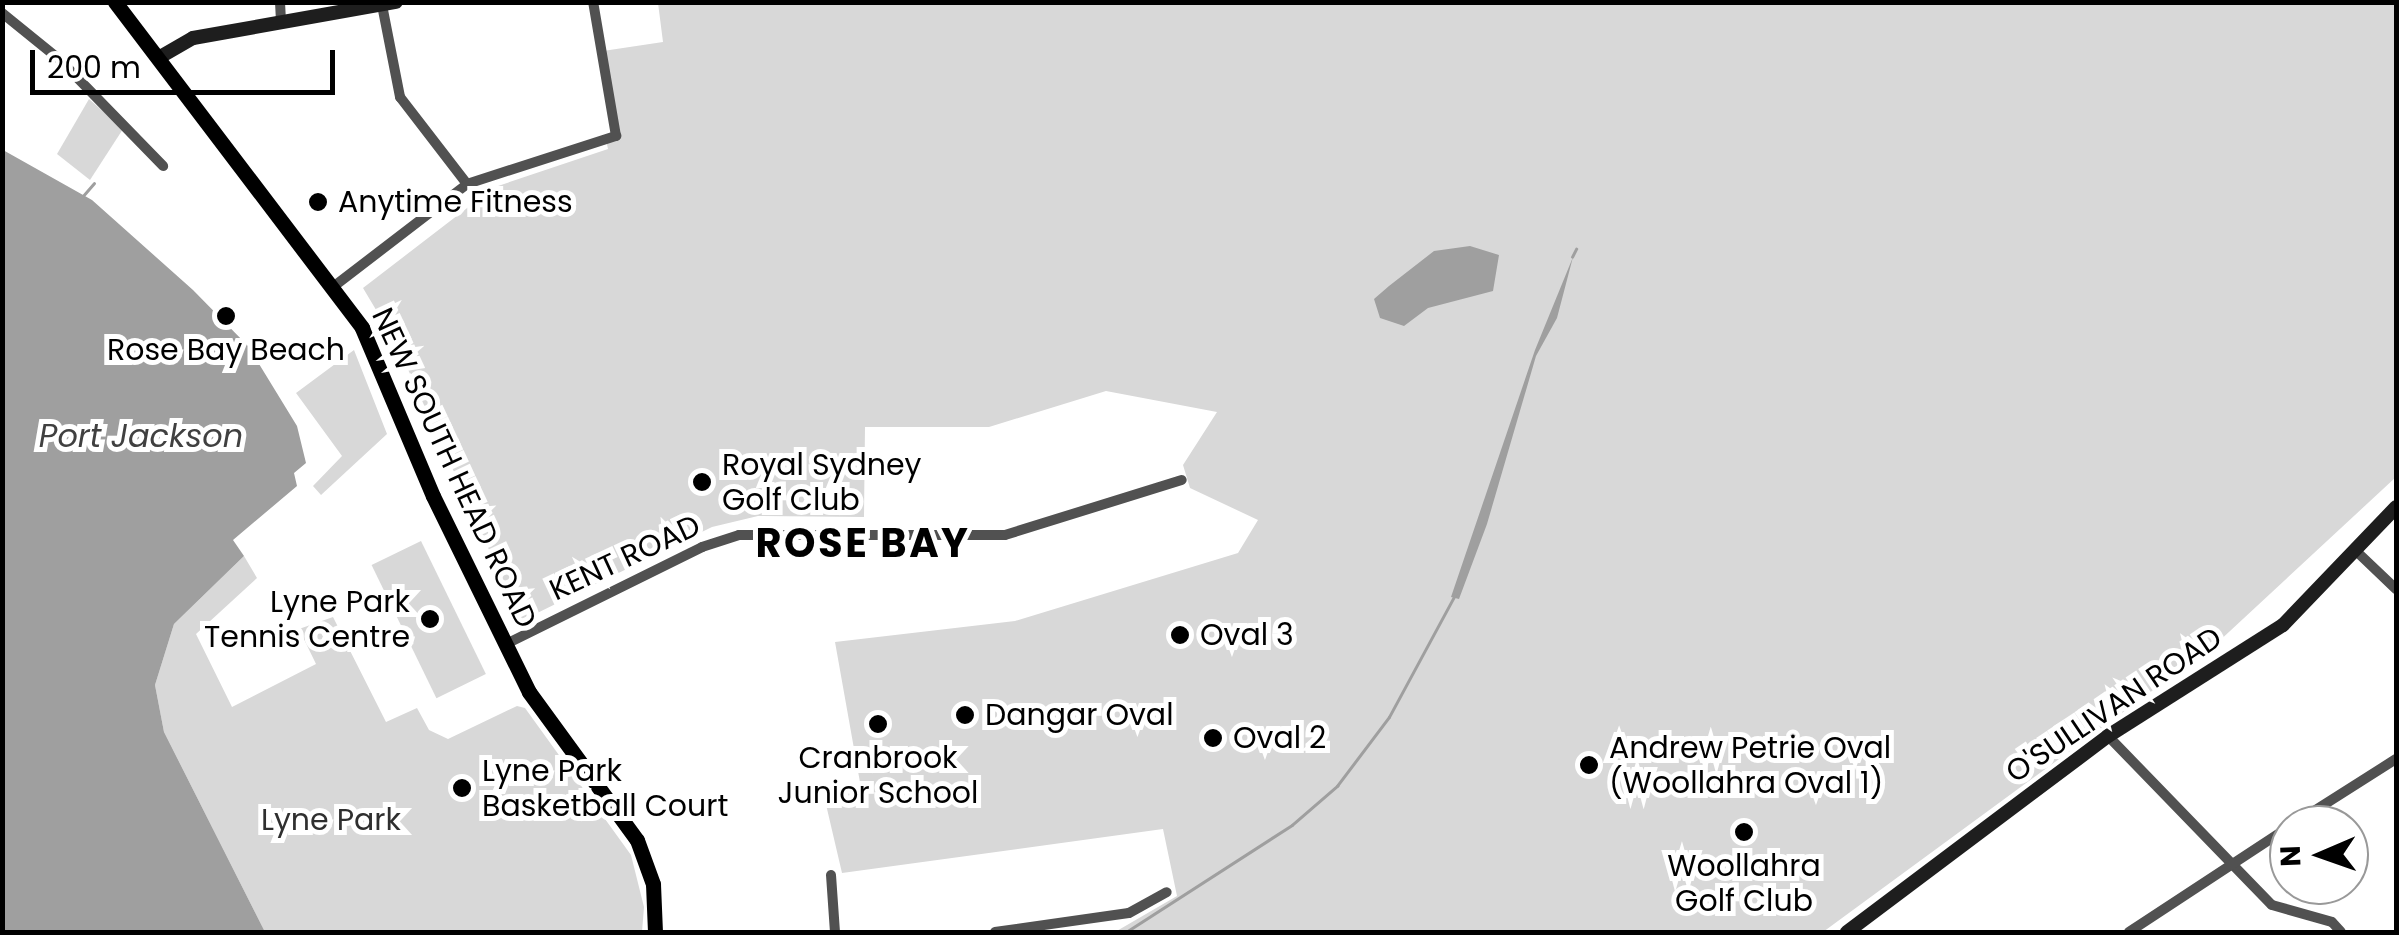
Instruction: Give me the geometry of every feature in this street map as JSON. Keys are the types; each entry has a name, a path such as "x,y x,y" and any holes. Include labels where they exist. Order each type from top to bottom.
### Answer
{"main road":[{"name":"NEW SOUTH HEAD ROAD","path":"116,2 334,287 376,354 432,496 506,644 554,731 603,786 633,831 653,884 654,932"},
{"path":"160,57 194,38 389,4"},
{"name":"O'SULLIVAN ROAD","path":"1847,932 2108,736 2282,625 2396,506"}],"street":[{"path":"280,2 281,23"},
{"path":"334,287 467,184 616,136 593,2"},
{"path":"389,4 400,97 467,184"},
{"path":"2,13 60,60 163,166"},
{"name":"KENT ROAD","path":"506,644 739,535 1005,535 1182,480"},
{"path":"2356,550 2396,589"},
{"path":"2108,736 2277,908 2332,922 2341,932"},
{"path":"2323,805 2396,758"},
{"path":"2130,932 2269,839"},
{"path":"831,875 835,932"},
{"path":"995,932 1129,913 1167,892"}],"green space":[{"name":"Royal Sydney Golf Club","path":"658,3 2396,3 2396,477 2216,644 1823,932 1115,932 1177,896 1163,829 842,873 824,796 861,788 835,642 1015,621 1238,553 1258,520 1190,488 1183,465 1217,412 1106,391 989,427 865,427 864,517 758,516 712,527 521,621 397,345 363,288 471,205 477,193 608,149 606,140 619,139 603,51 663,42"},
{"path":"89,99 123,129 90,180 57,154"},
{"path":"354,350 387,434 321,495 313,486 342,456 296,393"},
{"name":"Lyne Park Tennis Centre","path":"421,541 486,674 436,698 372,565"},
{"name":"Lyne Park","path":"244,556 257,578 196,634 232,707 316,664 299,629 333,617 386,722 417,708 429,730 448,739 517,706 525,708 631,855 644,907 642,932 265,932 164,732 155,685 174,624"}],"water":[{"name":"Port Jackson","path":"3,150 92,200 193,290 248,346 297,426 306,463 294,473 297,486 233,540 244,556 174,624 155,685 164,732 265,932 3,932"},
{"path":"1470,246 1499,255 1493,291 1428,308 1404,326 1380,318 1374,299 1389,286 1434,251"},
{"path":"1573,257 1557,318 1536,356 1487,524 1459,599 1451,597 1535,350"}],"waterway":[{"path":"82,197 94,183"},
{"path":"1572,257 1576,249"},
{"path":"1126,932 1292,825 1337,786 1389,717 1455,595"}],"place":[{"name":"Anytime Fitness","path":"318,202"},
{"name":"Rose Bay Beach","path":"226,316"},
{"name":"Royal Sydney Golf Club","path":"702,482"},
{"name":"Lyne Park Tennis Centre","path":"430,619"},
{"name":"Oval 3","path":"1180,635"},
{"name":"Dangar Oval","path":"965,715"},
{"name":"Cranbrook Junior School","path":"878,724"},
{"name":"Oval 2","path":"1213,738"},
{"name":"Andrew Petrie Oval (Woollahra Oval 1)","path":"1589,765"},
{"name":"Lyne Park Basketball Court","path":"462,788"},
{"name":"Woollahra Golf Club","path":"1744,832"}],"district":[{"name":"ROSE BAY","path":"863,543"}]}
